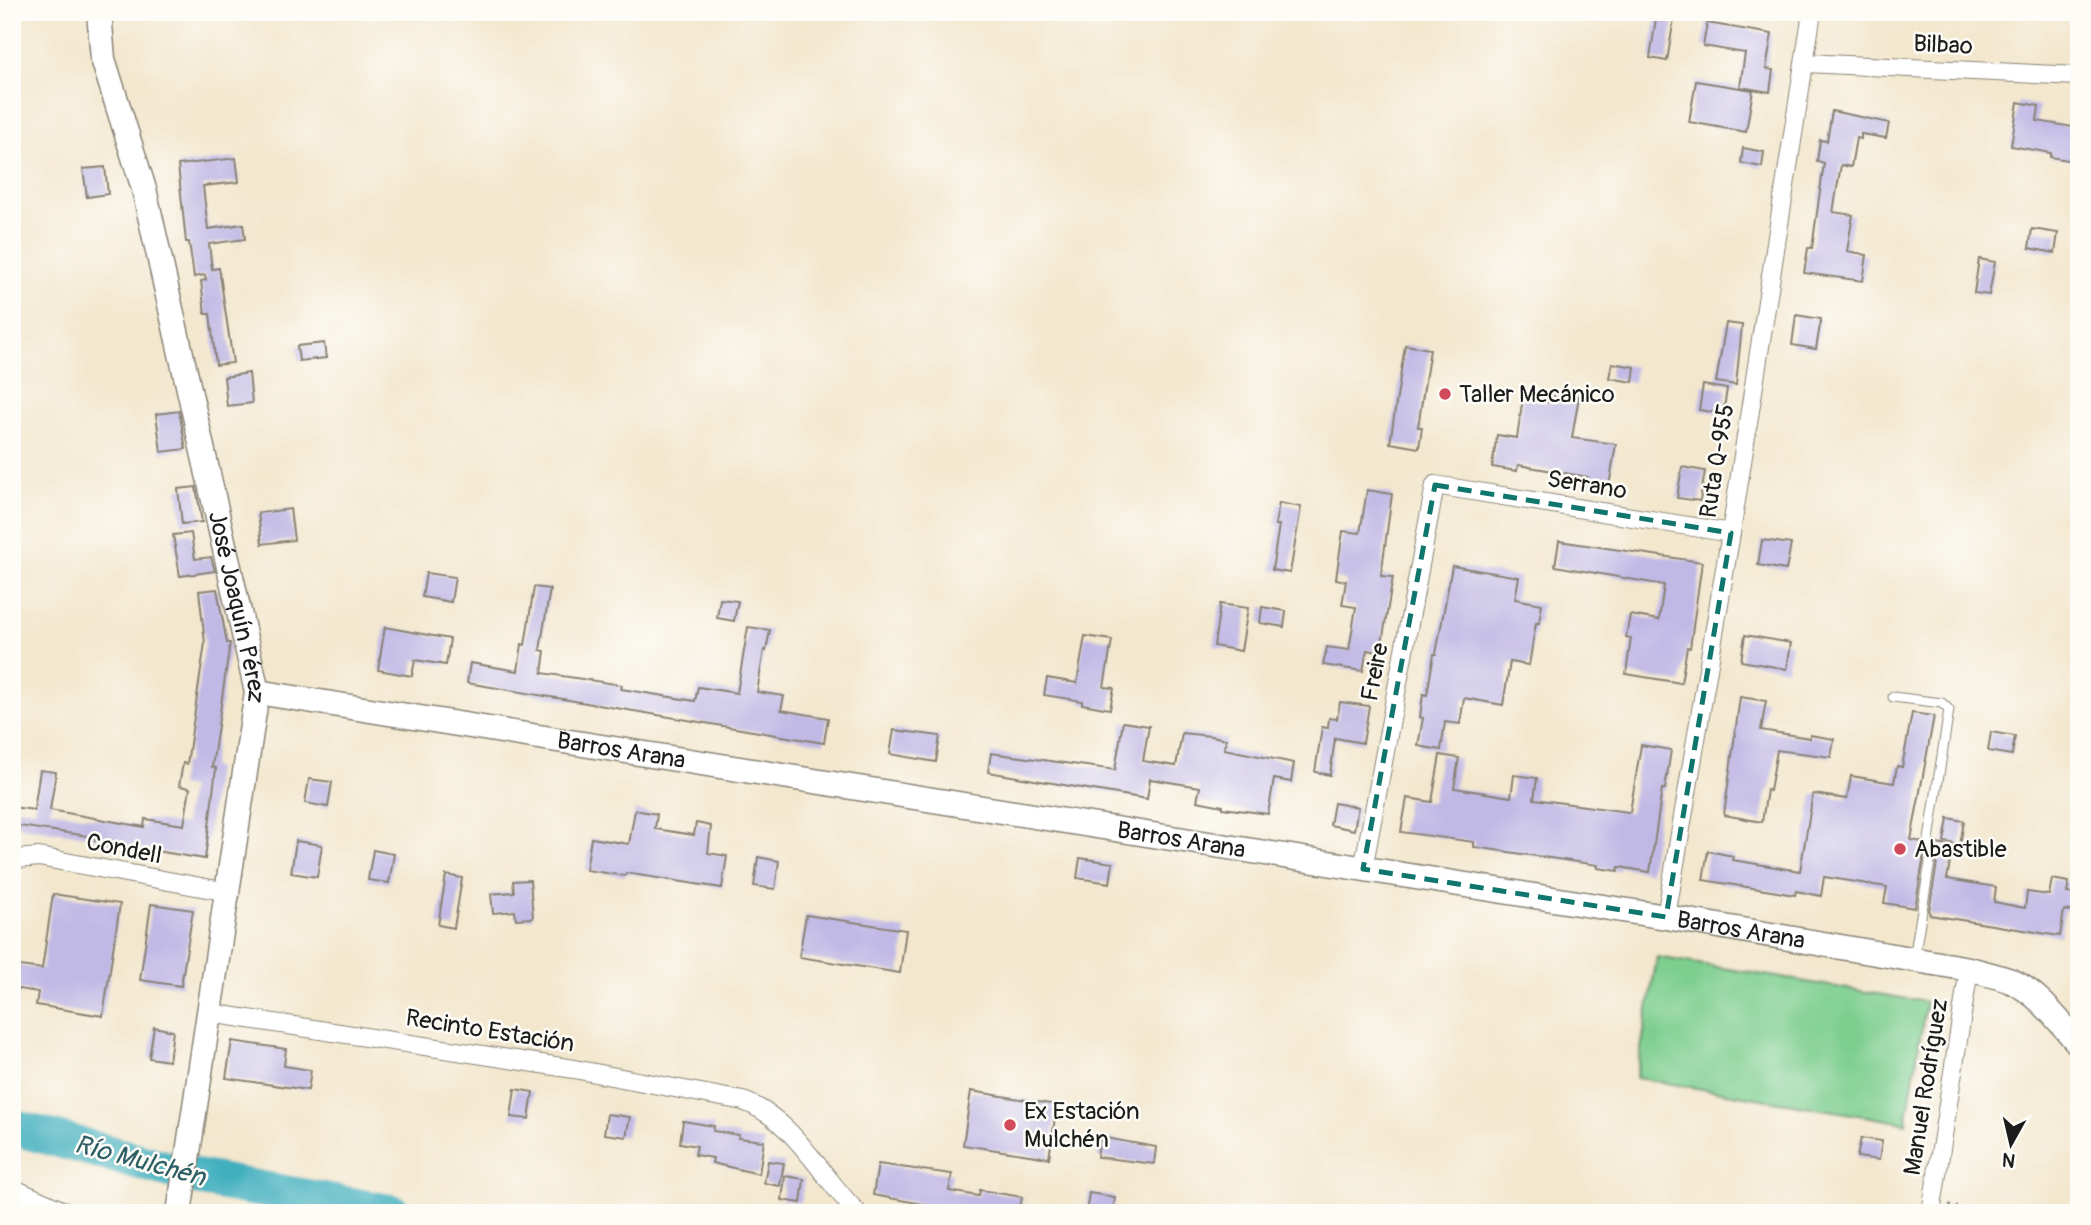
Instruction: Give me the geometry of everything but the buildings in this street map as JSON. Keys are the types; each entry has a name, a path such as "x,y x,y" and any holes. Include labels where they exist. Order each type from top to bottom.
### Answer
{"main road":[{"name":"José Joaquín Pérez","path":"99,12 103,59 144,189 257,692 179,1213"},
{"name":"Barros Arana","path":"257,692 1969,969 2012,982 2027,991 2043,1004 2079,1044"}],"street":[{"name":"Ruta Q-955","path":"1666,918 1731,533 1812,12"},
{"name":"Bilbao","path":"1805,63 2079,76"},
{"name":"Serrano","path":"1435,485 1731,533"},
{"name":"Freire","path":"1363,869 1435,485"},
{"name":"Condell","path":"12,863 17,859 39,857 228,892"},
{"name":"Manuel Rodríguez","path":"1932,1206 1969,969"},
{"name":"Recinto Estación","path":"210,1013 574,1069 743,1101 760,1107 780,1121 858,1213"},
{"path":"12,1188 68,1213"}],"lane":[{"path":"1893,697 1942,703 1949,710 1928,846 1930,862 1914,960"}],"path":[{"path":"1932,1206 1974,1213"}],"highlighted area":[{"path":"1435,485 1731,533 1666,917 1363,869"}],"green space":[{"path":"1657,957 1926,1002 1906,1123 1636,1078"}],"waterway":[{"name":"Río Mulchén","path":"12,1127 204,1179 393,1213"}],"place":[{"name":"Taller Mecánico","path":"1445,394"},
{"name":"Abastible","path":"1900,849"},
{"name":"Ex Estación Mulchén","path":"1010,1125"}]}
